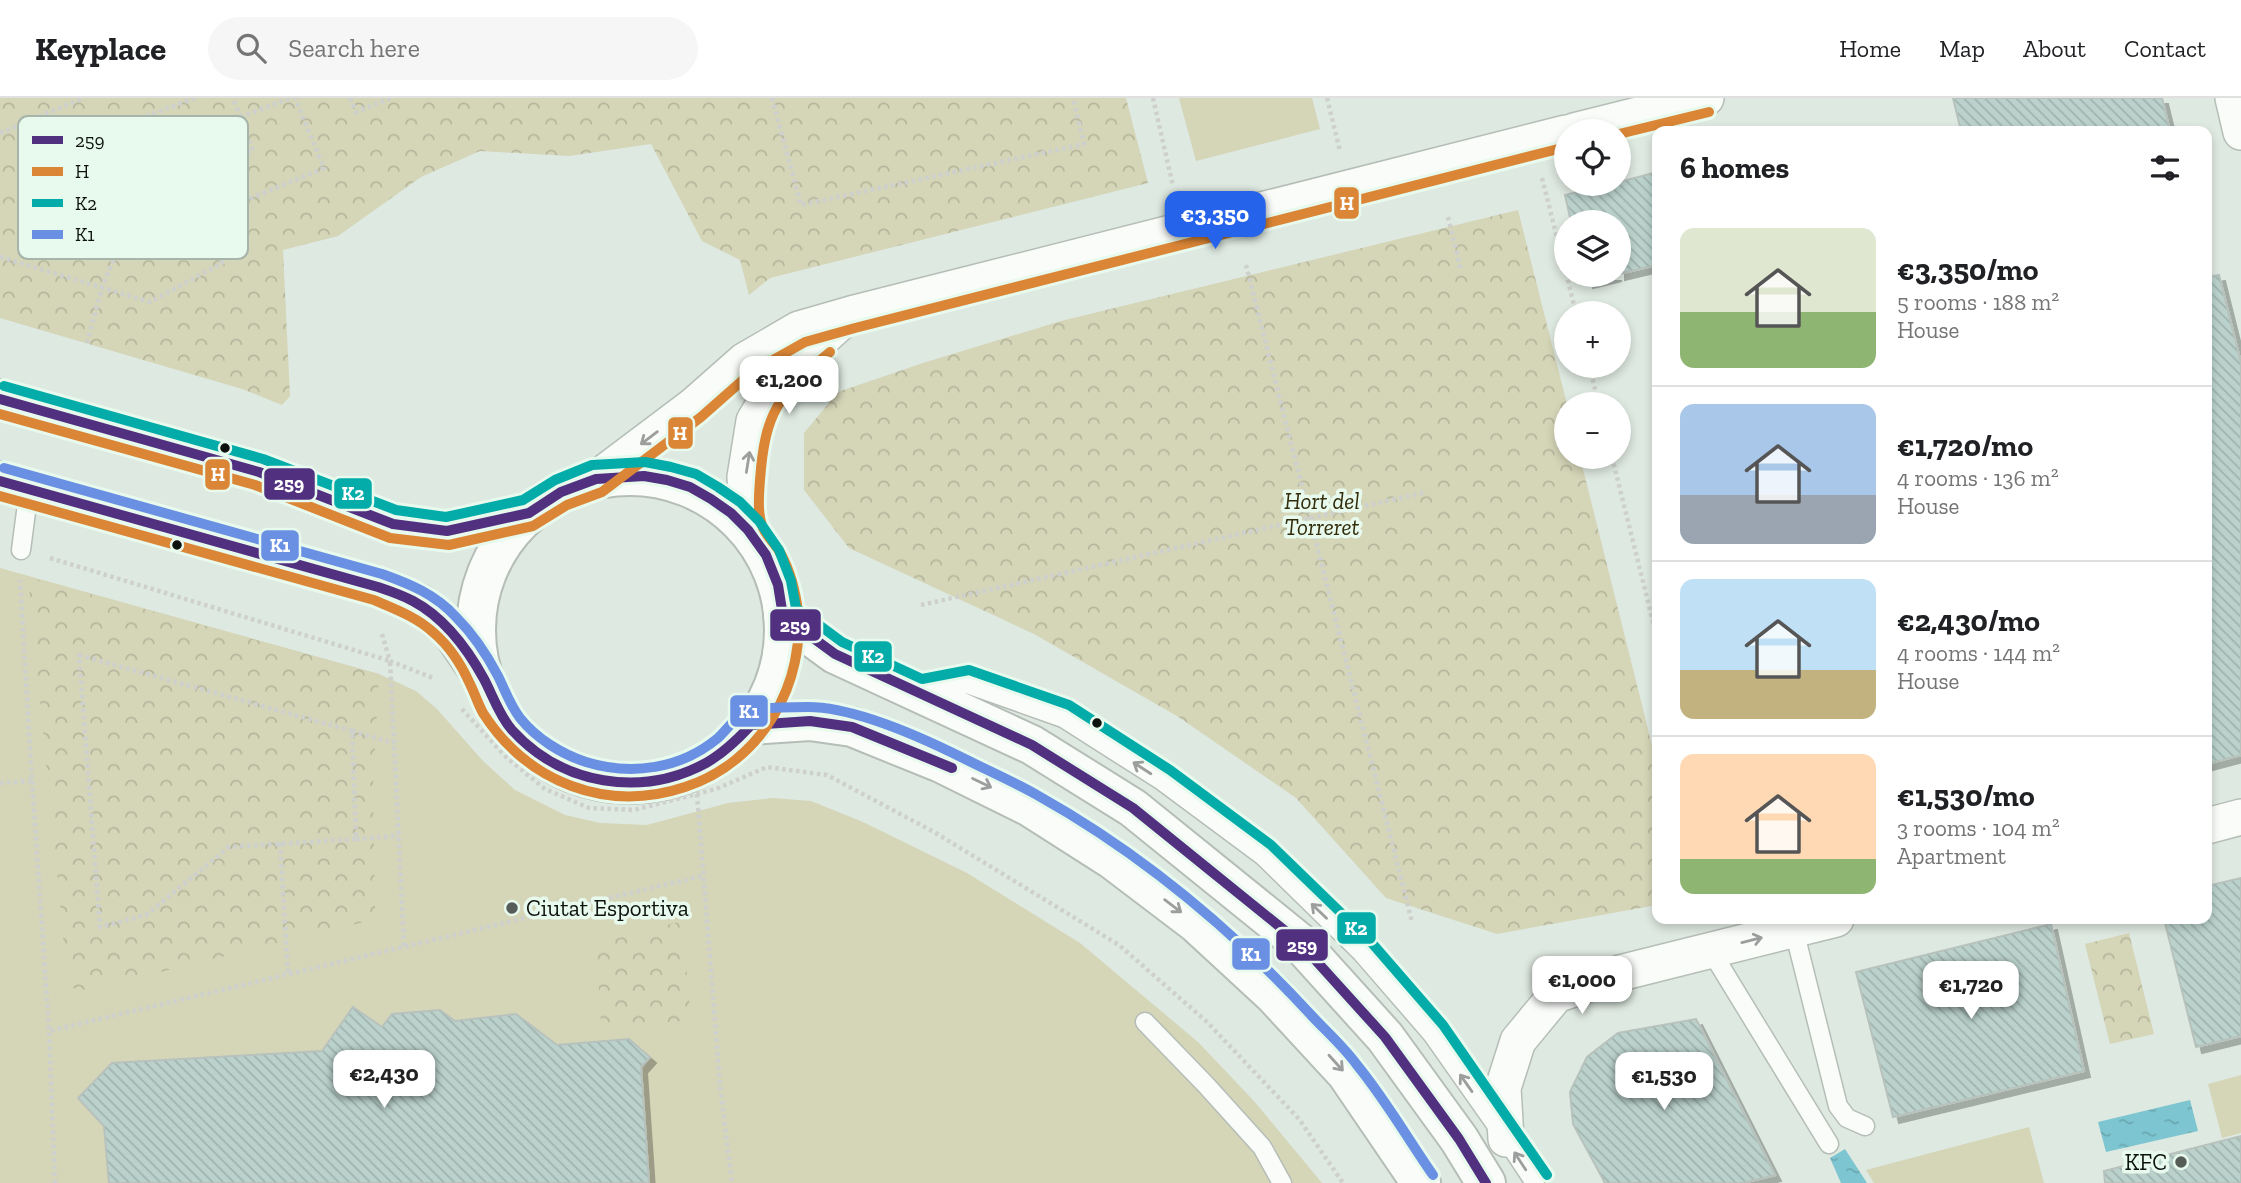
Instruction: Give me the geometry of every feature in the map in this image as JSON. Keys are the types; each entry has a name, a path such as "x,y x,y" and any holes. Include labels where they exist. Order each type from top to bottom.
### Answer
{"highway":[{"path":"0,399 259,472 393,524 447,531 520,515 561,492 606,472 644,476 690,487 747,520 766,555 790,621 778,674 758,725 705,764 677,776 647,783 607,782 587,778 558,766 533,750 511,729 494,704 469,678 450,629 418,603 378,586 15,485"},
{"path":"469,678 478,596 492,559 520,515"},
{"path":"790,621 835,654 1031,745 1133,808 1300,943 1385,1037 1459,1139 1486,1183"},
{"path":"758,725 810,721 852,727 941,763 1030,807 1113,860 1196,923 1274,995 1346,1073 1421,1183"}],"street":[{"path":"1622,119 1706,98"},
{"path":"2232,98 2241,132"},
{"path":"606,472 693,407 744,361 799,328 1554,136"},
{"path":"747,520 746,477 754,421 781,376 850,314"},
{"path":"2212,825 2241,817"},
{"path":"1506,1139 1503,1088 1518,1041 1556,995 1620,974 1817,924"}],"lane":[{"path":"15,485 21,550"},
{"path":"920,694 967,684 1063,718 1162,781 1263,856 1361,952 1432,1034 1535,1183"},
{"path":"1794,930 1838,1106 1847,1118 1864,1126"},
{"path":"1711,951 1829,1144"},
{"path":"1145,1022 1262,1147 1282,1183"}],"path":[{"path":"40,116 83,98"},
{"path":"147,116 195,98"},
{"path":"233,98 240,116"},
{"path":"243,116 293,98 324,168 248,199"},
{"path":"350,98 356,112 391,98"},
{"path":"772,98 801,205 1084,144 1073,98"},
{"path":"1153,98 1173,186"},
{"path":"1327,98 1340,151"},
{"path":"0,133 18,125"},
{"path":"248,138 253,151 248,153"},
{"path":"1541,173 1573,301"},
{"path":"1448,216 1461,270"},
{"path":"0,257 150,302 222,263 221,259"},
{"path":"87,343 102,287 114,259"},
{"path":"1245,265 1412,922"},
{"path":"469,678 506,738 549,774 601,792 657,793 710,776 754,742 758,725 785,696 799,642 790,621 793,586 771,537 747,520 735,497 687,472 634,462 606,472 580,470 532,494 520,515 494,533 471,582 464,638 469,678 506,757 545,789 589,808 634,810 716,789 767,767 827,775 934,832"},
{"path":"1615,469 1652,618"},
{"path":"921,605 1427,492"},
{"path":"21,550 390,661 440,681"},
{"path":"19,574 49,1031 55,1183"},
{"path":"394,743 79,654 100,927 146,915 229,847 398,836"},
{"path":"390,661 404,946"},
{"path":"352,731 356,839"},
{"path":"0,783 32,781"},
{"path":"697,794 720,1086 732,1183"},
{"path":"279,843 288,974"},
{"path":"49,1031 702,876"}],"green space":[{"path":"0,98 1126,98 1148,183 770,278 749,295 740,260 702,241 651,144 569,156 480,151 421,177 338,236 283,250 290,396 282,405 242,389 0,318"},
{"path":"1179,98 1312,98 1320,129 1196,161"},
{"name":"Hort del Torreret","path":"1518,210 1554,353 1554,378 1560,378 1564,392 1554,392 1554,469 1583,469 1652,745 1652,906 1497,934 1386,898 1296,798 1177,716 1034,634 849,548 804,490 804,433 838,392 1061,321"},
{"name":"Ciutat Esportiva","path":"0,568 379,674 416,691 437,709 483,761 515,790 565,815 600,823 647,825 728,803 772,798 811,801 863,822 967,873 1080,943 1198,1042 1254,1101 1322,1183 0,1183"},
{"path":"28,577 379,674 373,786 375,908 364,922 88,990 72,988 66,966"},
{"path":"682,921 691,1020 608,1029 601,1023 596,944"},
{"path":"2129,933 2154,1034 2110,1044 2085,944"},
{"path":"2241,1075 2241,1133 2222,1138 2208,1084"},
{"path":"2029,1127 2044,1183 1874,1183 1866,1170"}],"water":[{"path":"2190,1100 2198,1131 2106,1152 2098,1122"},
{"path":"1845,1149 1867,1183 1841,1183 1830,1158"}],"building":[{"path":"1953,98 2162,98 2169,126 1960,126"},
{"path":"1652,173 1652,266 1631,271 1631,210 1568,210 1565,196 1631,196 1631,179"},
{"path":"2219,275 2241,363 2241,755 2212,763 2212,276"},
{"path":"2241,878 2241,1036 2196,1047 2165,924 2212,924 2212,885"},
{"path":"2051,924 2084,1071 1893,1117 1856,972"},
{"path":"353,1007 382,1027 392,1014 440,1010 455,1021 516,1014 557,1045 629,1039 650,1057 641,1067 649,1183 109,1183 104,1126 78,1098 112,1063 322,1051"},
{"path":"1696,1019 1775,1175 1743,1183 1605,1183 1573,1124 1570,1092 1587,1057 1618,1033"},
{"name":"KFC","path":"2241,1136 2241,1183 2105,1183 2104,1171"}],"transit line":[{"name":"H","path":"1631,131 1709,112"},
{"name":"H","path":"0,414 255,485 390,538 449,545 533,526 567,505 602,492 701,417 752,372 805,342 1554,150"},
{"name":"H","path":"0,496 374,600 398,610 427,627 445,644 463,670 483,713 501,737 523,758 546,774 572,786 627,796 656,794 685,787 712,775 736,759 757,739 774,716 786,690 795,662 797,604 785,562 761,522 759,498 762,457 771,421 786,393 830,352"},
{"name":"K2","path":"4,386 263,459 396,510 446,517 523,500 555,480 592,465 645,462 696,474 740,502 759,521 779,550 791,581 796,608 842,642 922,679 969,670 1069,705 1170,770 1271,845 1371,942 1443,1025 1547,1175"},
{"name":"259","path":"0,399 259,472 393,524 447,531 529,513 561,492 596,479 644,476 690,487 731,513 748,530 766,555 778,585 783,616 835,654 1032,745 1133,808 1300,943 1385,1037 1459,1139 1486,1183"},
{"name":"K1","path":"4,468 382,574 422,591 448,609 474,638 494,668 513,708 526,725 567,755 586,762 620,769 672,763 704,749 748,711 808,707 846,712 888,725 1010,781 1112,841 1183,895 1250,953 1352,1058 1433,1175"},
{"name":"259","path":"0,481 378,587 409,599 434,616 462,645 512,730 532,749 578,774 603,780 655,780 681,774 706,763 730,746 751,725 810,721 852,727 952,768"}],"place":[{"name":"Ciutat Esportiva","path":"512,908"},
{"name":"KFC","path":"2181,1162"}]}
